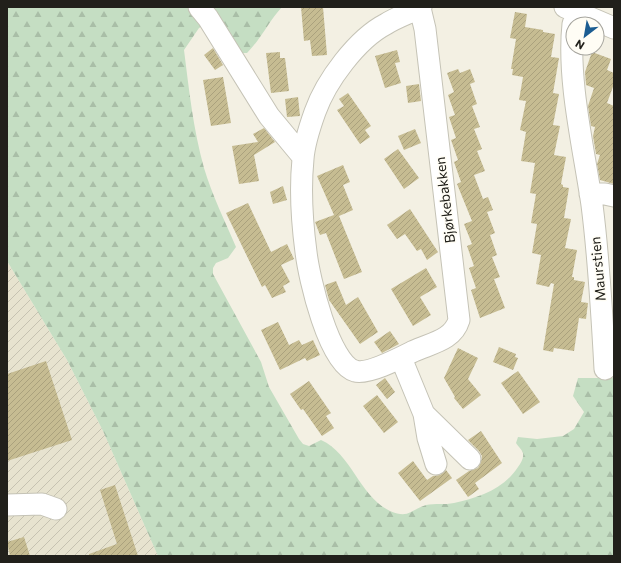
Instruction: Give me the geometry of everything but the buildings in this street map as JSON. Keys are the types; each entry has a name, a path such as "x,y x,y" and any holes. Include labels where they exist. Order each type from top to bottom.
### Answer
{"street":[{"path":"199,7 208,18 269,116 303,157"},
{"name":"Bjørkebakken","path":"421,7 425,29 459,320 456,328 449,336 401,358 366,371 356,372 347,368 337,356 319,309 306,254 302,218 303,157 315,111 329,83 347,58 384,24 421,7"},
{"name":"Maurstien","path":"572,56 579,124 590,194 601,295 605,369"},
{"path":"590,194 605,194 614,196"},
{"path":"401,358 424,414 428,438 436,464"},
{"path":"424,414 470,459"},
{"path":"7,505 42,504 56,509"}],"shaded area":[{"path":"7,261 67,360 103,431 158,556 7,556"}],"green space":[{"path":"7,7 282,7 257,42 247,53 241,53 205,25 199,28 184,50 194,124 200,153 207,178 236,247 228,258 216,263 213,268 213,274 261,362 269,387 299,439 303,444 309,446 321,440 332,446 348,465 370,496 390,511 406,514 426,505 451,504 463,501 498,487 512,475 522,460 523,453 516,443 518,437 537,439 563,436 574,429 584,412 573,396 578,378 614,378 614,556 158,556 103,431 67,360 7,261"}]}
